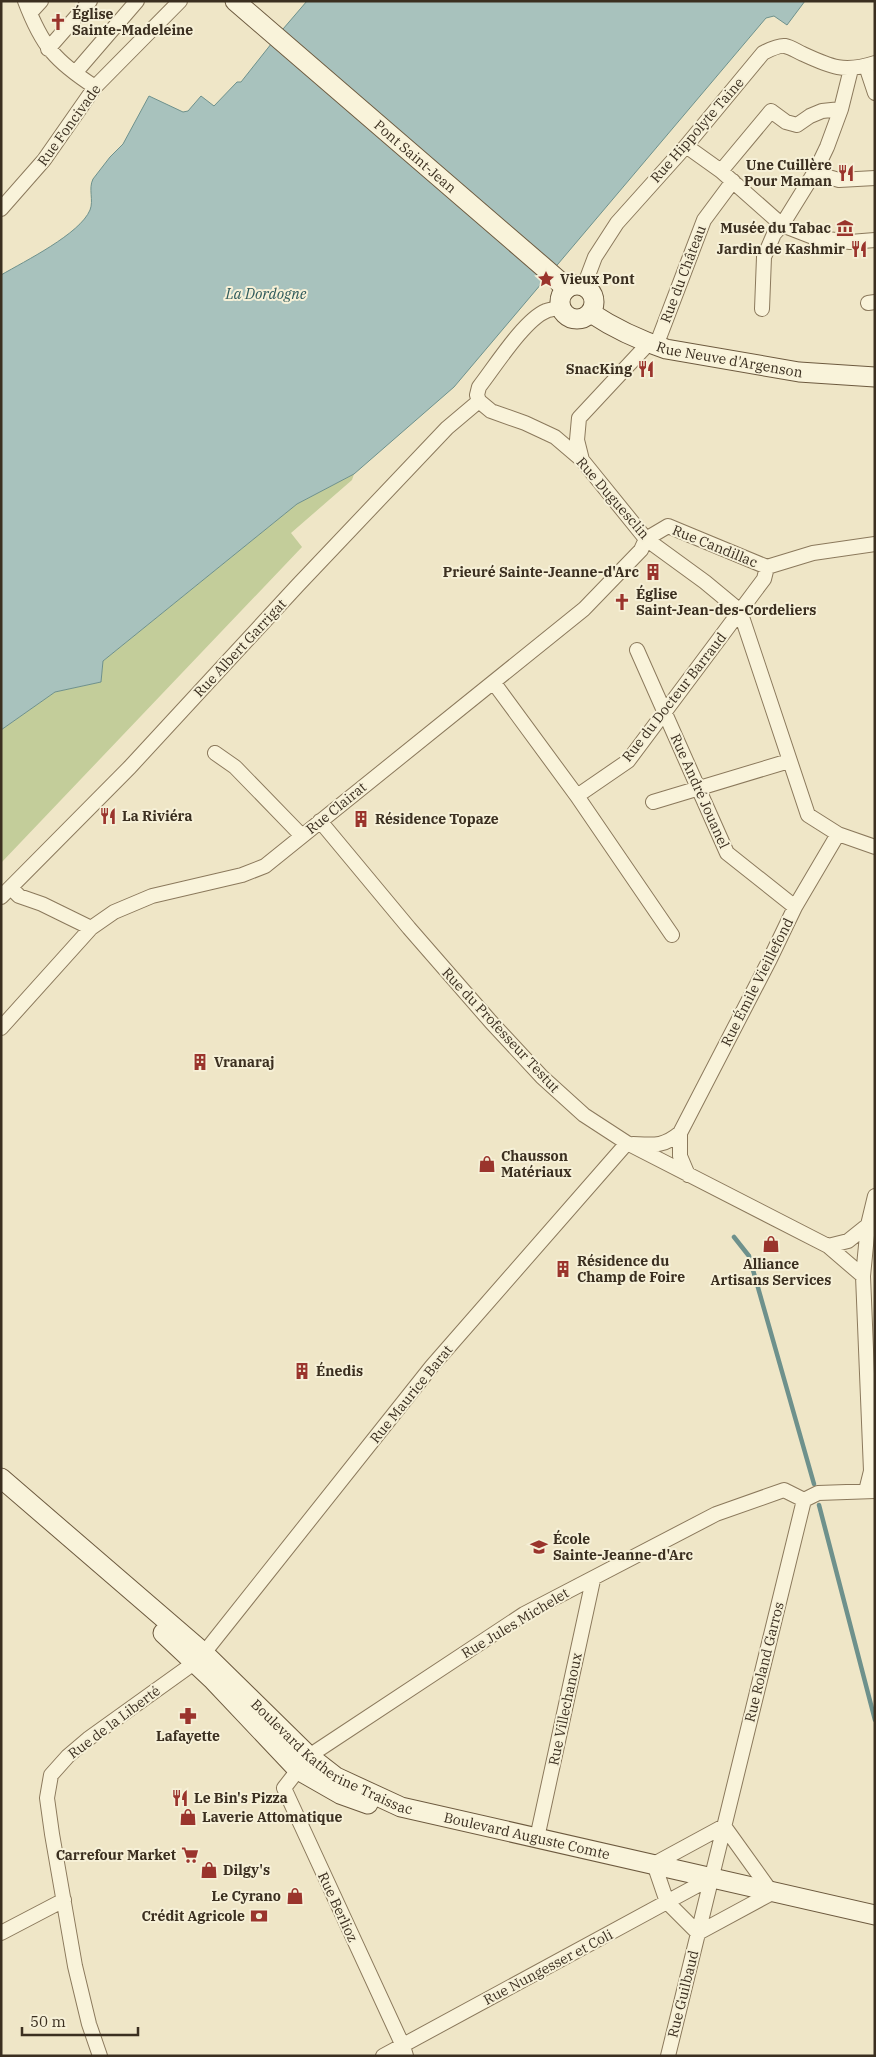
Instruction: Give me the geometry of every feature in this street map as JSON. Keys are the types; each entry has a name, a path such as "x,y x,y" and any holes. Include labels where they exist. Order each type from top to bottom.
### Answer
{"main road":[{"name":"Pont Saint-Jean","path":"234,1 561,284"},
{"path":"561,284 584,286 593,298 591,313 580,318 569,316 561,308 561,284"},
{"name":"Rue Neuve d'Argenson","path":"591,313 607,324 652,345 666,349 798,372 875,377"},
{"name":"Boulevard Katherine Traissac","path":"1,1478 98,1562 139,1608 199,1658 218,1686 340,1794 379,1808 401,1807"},
{"name":"Boulevard Auguste Comte","path":"401,1807 875,1915"}],"street":[{"path":"40,1 27,7 48,49 95,87"},
{"path":"48,49 90,1"},
{"path":"76,73 137,1"},
{"name":"Rue Foncivade","path":"1,209 44,160 95,87 172,4"},
{"name":"Rue Hippolyte Taine","path":"584,286 594,257 604,241 653,181 686,146 762,53 772,48 785,46 826,64 851,69"},
{"path":"762,309 764,257 774,234 782,225 814,173 827,147 841,108 851,69 870,65 875,93"},
{"path":"721,171 771,111 786,122 797,126 810,116 822,111 841,108"},
{"path":"686,146 721,171 782,225 813,237 850,242 875,240"},
{"path":"814,173 839,180 875,178"},
{"name":"Rue du Château","path":"652,345 704,220 732,181"},
{"path":"479,401 477,396 479,387 519,334 534,319 546,311 561,308"},
{"path":"582,460 577,440 580,418 652,345"},
{"name":"Rue Duguesclin","path":"479,401 491,411 525,422 555,437 582,460 646,539 705,582 740,611"},
{"name":"Rue Albert Garrigat","path":"6,893 130,767 298,585 448,428 479,401"},
{"name":"Rue Candillac","path":"646,539 668,526 767,567 813,553 875,544"},
{"name":"Rue Clairat","path":"1,1028 91,928 114,912 152,896 242,875 266,866 584,609 641,550 646,539"},
{"name":"Rue du Docteur Barraud","path":"577,796 628,761 764,579 767,567"},
{"path":"740,611 808,815 838,834 875,847"},
{"name":"Rue André Jouanel","path":"637,650 727,853 795,907"},
{"path":"494,683 577,796 672,934"},
{"path":"215,753 235,768 302,836"},
{"path":"653,802 790,761"},
{"name":"Rue du Professeur Testut","path":"320,822 409,928 542,1078 584,1115 627,1143 828,1246 863,1276"},
{"name":"Rue Émile Vieillefond","path":"688,1175 680,1156 680,1133 795,907 838,834"},
{"path":"6,893 42,904 91,928"},
{"path":"627,1143 656,1145 668,1142 680,1133"},
{"name":"Rue Maurice Barat","path":"199,1658 432,1366 627,1143"},
{"path":"804,1500 818,1493 870,1491 871,1471 863,1276 868,1225 875,1196"},
{"path":"828,1246 848,1241 868,1225"},
{"name":"Rue Jules Michelet","path":"303,1763 524,1614 571,1589 593,1580 716,1514 784,1490 804,1500"},
{"name":"Rue Roland Garros","path":"711,1878 804,1500"},
{"name":"Rue Villechanoux","path":"537,1838 593,1580"},
{"name":"Rue de la Liberté","path":"100,2056 83,1999 64,1900 47,1798 51,1775 68,1756 199,1658"},
{"name":"Rue Berlioz","path":"303,1763 284,1788 404,2051"},
{"path":"724,1826 772,1893 698,1933 667,1902 654,1864 724,1826"},
{"name":"Rue Nungesser et Coli","path":"383,2056 404,2051 711,1878"},
{"name":"Rue Guilbaud","path":"668,2056 711,1878"},
{"path":"1,1933 64,1900"}],"green space":[{"path":"354,474 352,480 291,533 302,547 1,863 1,730 55,692 101,682 103,661 297,504"}],"water":[{"name":"La Dordogne","path":"307,1 805,1 787,25 774,16 766,18 454,387 354,474 297,504 103,661 101,682 55,692 1,730 1,275 51,246 84,219 91,206 93,179 123,144 149,96 183,112 188,111 201,96 214,106 237,82 241,82"}],"waterway":[{"path":"734,1237 749,1256 814,1484"},
{"path":"819,1505 875,1720"}],"place":[{"name":"Église Sainte-Madeleine","path":"58,22"},
{"name":"Une Cuillère Pour Maman","path":"846,173"},
{"name":"Musée du Tabac","path":"845,228"},
{"name":"Jardin de Kashmir","path":"859,249"},
{"name":"Vieux Pont","path":"546,279"},
{"name":"SnacKing","path":"646,369"},
{"name":"Prieuré Sainte-Jeanne-d'Arc","path":"653,572"},
{"name":"Église Saint-Jean-des-Cordeliers","path":"622,602"},
{"name":"La Riviéra","path":"108,816"},
{"name":"Résidence Topaze","path":"361,819"},
{"name":"Vranaraj","path":"200,1062"},
{"name":"Chausson Matériaux","path":"487,1164"},
{"name":"Alliance Artisans Services","path":"771,1244"},
{"name":"Résidence du Champ de Foire","path":"563,1269"},
{"name":"Énedis","path":"302,1371"},
{"name":"École Sainte-Jeanne-d'Arc","path":"539,1547"},
{"name":"Lafayette","path":"188,1716"},
{"name":"Le Bin's Pizza","path":"180,1798"},
{"name":"Laverie Attomatique","path":"188,1817"},
{"name":"Carrefour Market","path":"190,1855"},
{"name":"Dilgy's","path":"209,1870"},
{"name":"Le Cyrano","path":"295,1896"},
{"name":"Crédit Agricole","path":"259,1916"}]}
